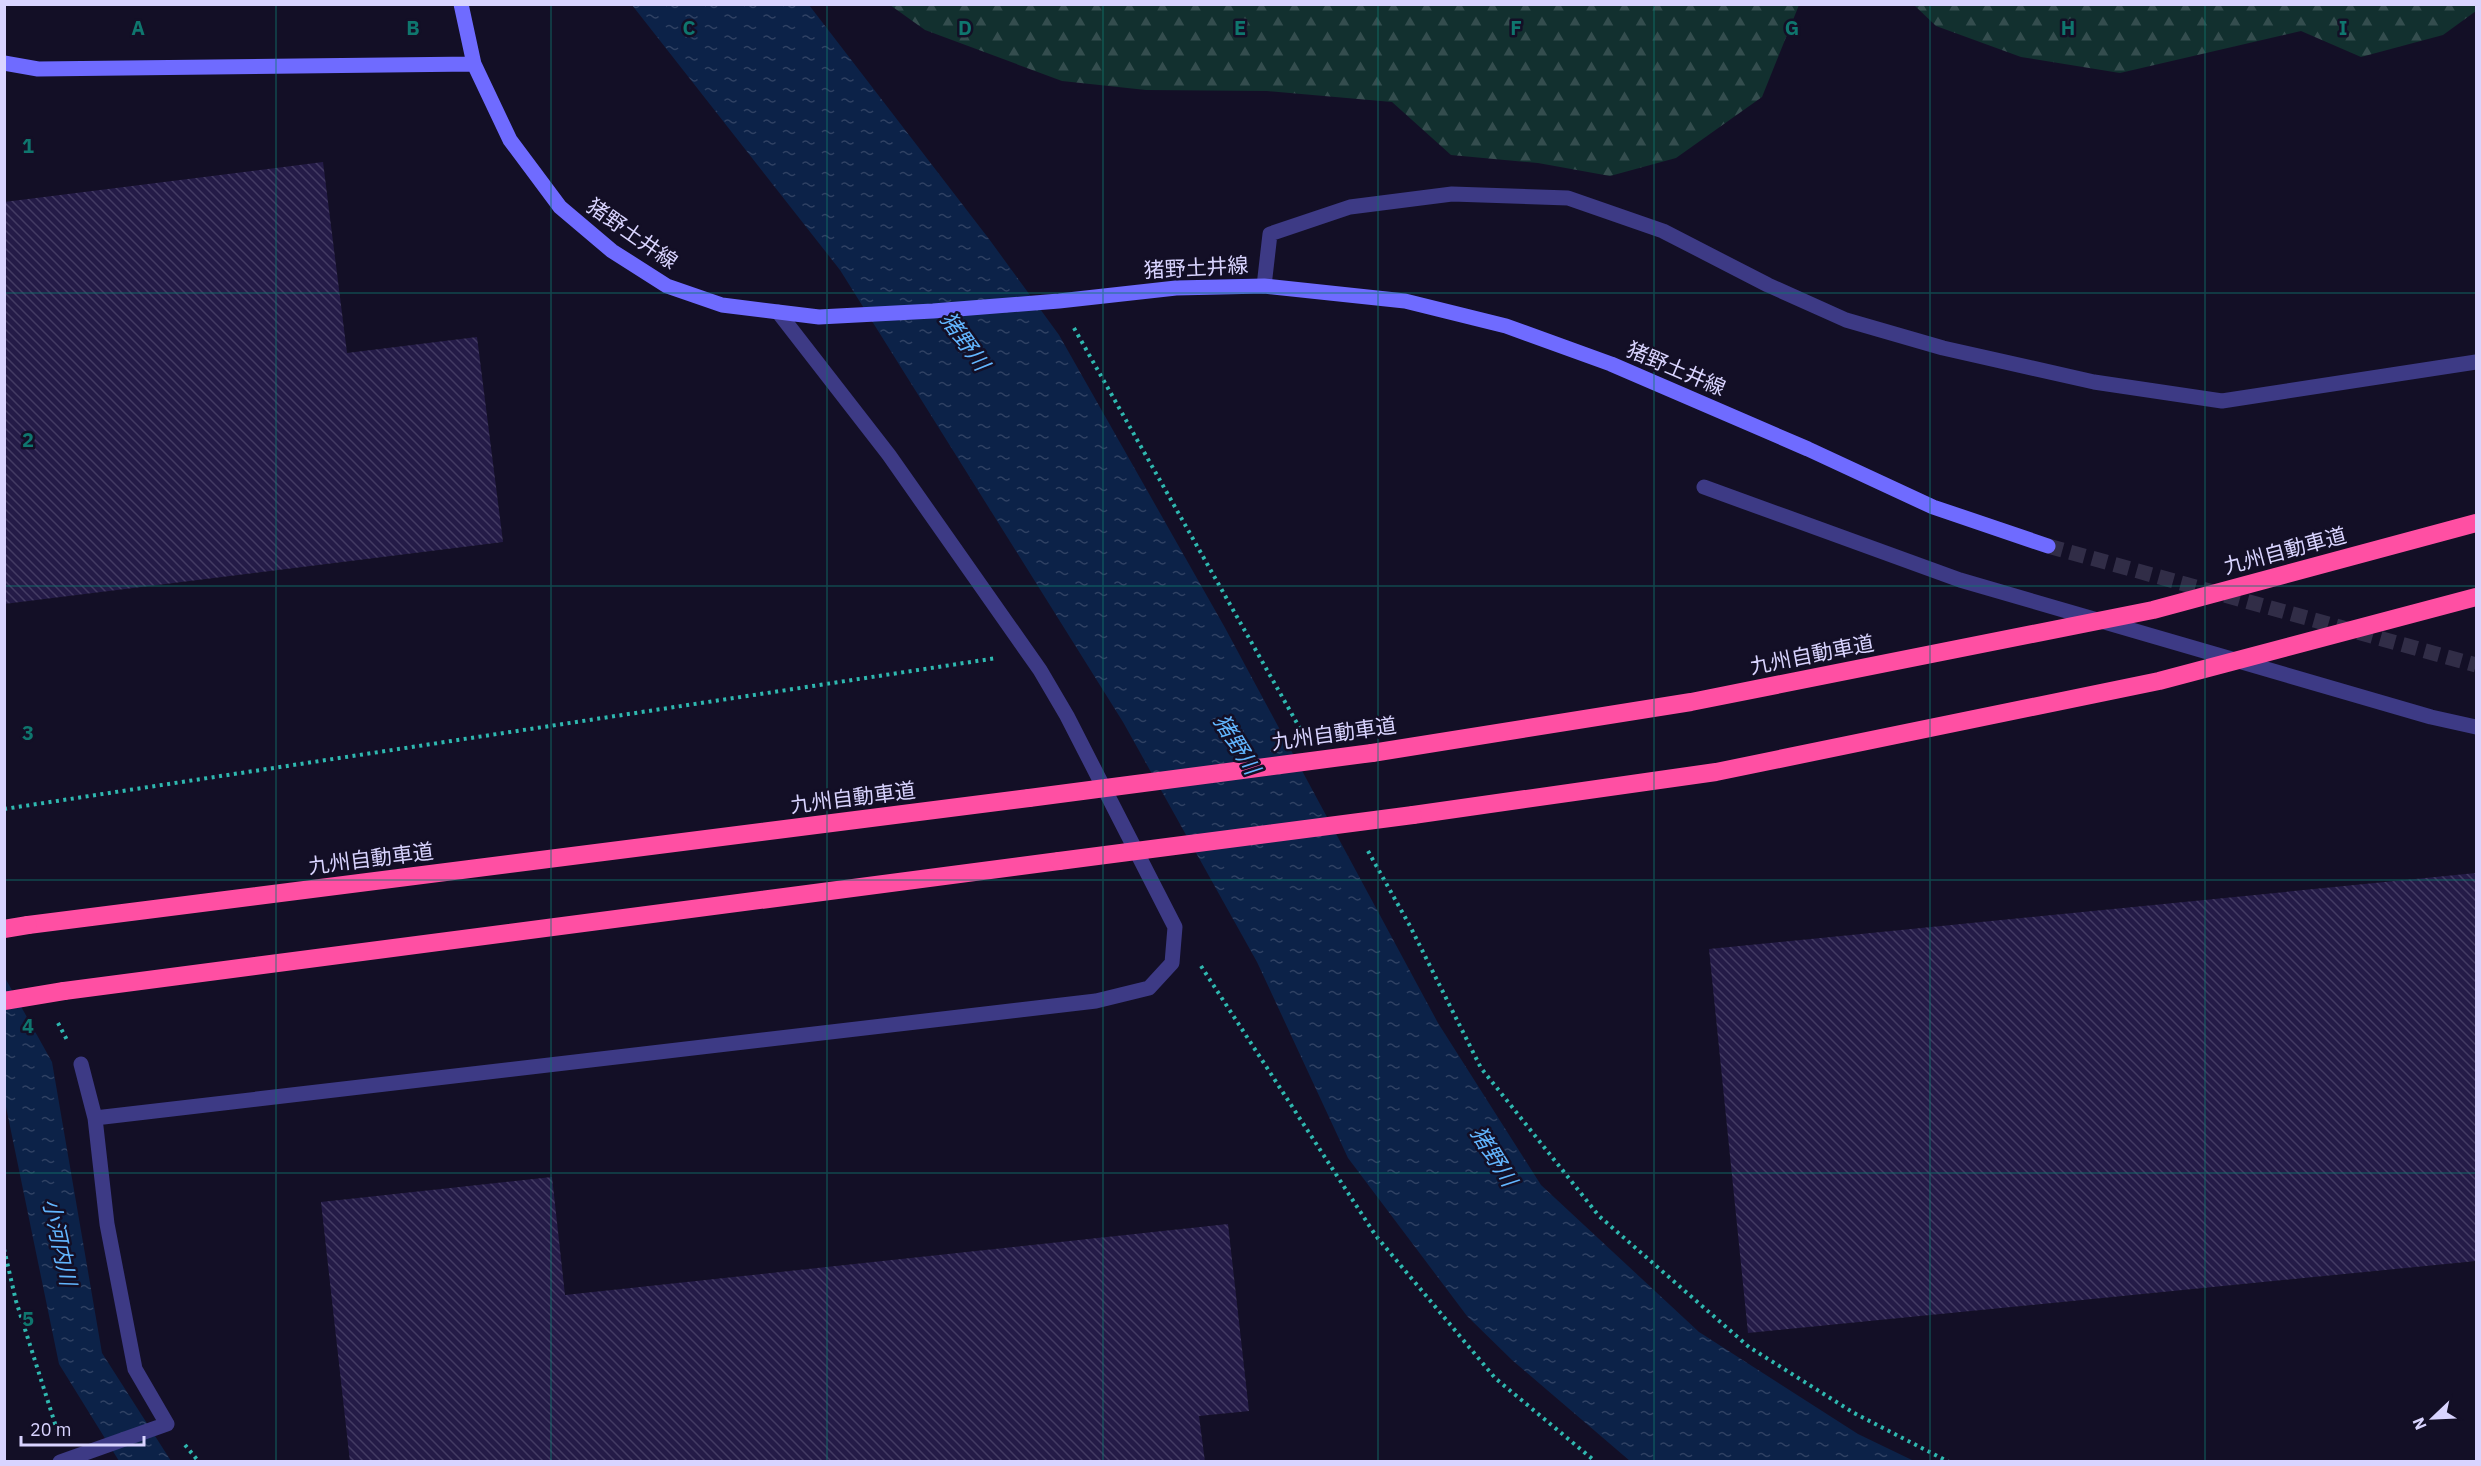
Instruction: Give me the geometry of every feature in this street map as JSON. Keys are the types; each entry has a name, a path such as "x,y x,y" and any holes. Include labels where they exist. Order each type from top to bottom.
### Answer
{"highway":[{"name":"九州自動車道","path":"4,929 1372,753 1691,702 2153,610 2476,523"},
{"path":"4,1001 63,991 1413,816 1728,769 2159,681 2476,597"}],"main road":[{"name":"猪野土井線","path":"461,4 474,64 510,141 560,207 612,251 667,286 722,305 819,317 1059,301 1176,288 1264,286 1405,301 1506,326 1611,364 1808,449 1933,507 2048,546"},
{"path":"4,63 38,69 474,64"}],"street":[{"path":"1264,286 1270,234 1350,207 1452,194 1568,198 1663,231 1768,285 1846,320 1943,348 2094,382 2222,401 2476,362"},
{"path":"95,1118 1096,1000 1149,988 1172,963 1175,927 1067,716 1029,653 889,454 778,312"},
{"path":"1704,487 1960,580 2431,717 2476,728"},
{"path":"63,1460 167,1424 135,1369 107,1224 95,1118 81,1064"}],"path":[{"path":"1059,301 1305,738"},
{"path":"4,808 1029,653"},
{"path":"1364,842 1410,926 1481,1068 1599,1216 1749,1347 1854,1413 1948,1461"},
{"path":"1175,927 1376,1236 1495,1378 1596,1461"},
{"path":"4,1249 16,1301 63,1460"}],"green space":[{"path":"2476,4 2476,11 2443,35 2361,57 2301,31 2120,73 2021,57 1936,26 1914,5"},
{"path":"890,5 1799,5 1762,97 1676,158 1610,176 1538,163 1451,155 1392,102 1267,91 1146,90 1062,81 925,30"}],"water":[{"name":"猪野川","path":"632,5 809,5 989,239 1059,335 1224,626 1438,1023 1541,1185 1699,1332 1858,1434 1914,1461 1630,1461 1512,1360 1467,1316 1348,1158 1257,962 1123,722 840,270"},
{"name":"小河内川","path":"4,976 52,1062 102,1353 171,1461 119,1461 59,1364 5,1102"}],"building":[{"path":"323,162 347,353 477,337 503,542 4,604 4,202"},
{"path":"2476,873 2476,1261 1748,1333 1709,949"},
{"path":"552,1177 565,1295 1228,1224 1249,1411 1199,1416 1205,1462 350,1462 321,1202"}],"tunnel":[{"path":"2048,546 2476,665"}]}
